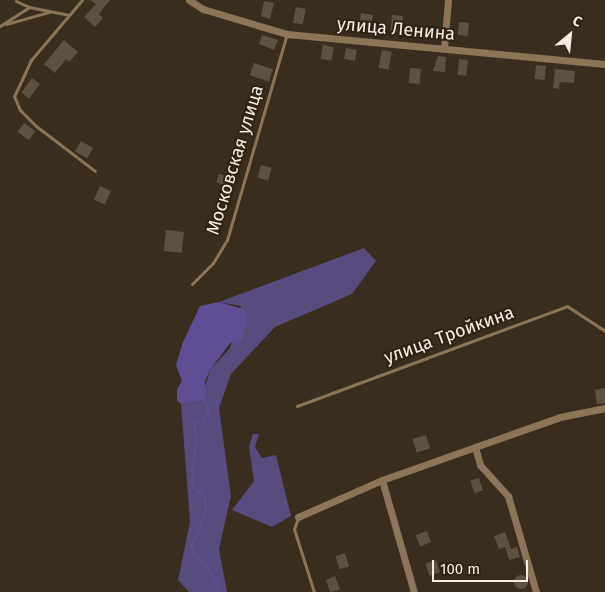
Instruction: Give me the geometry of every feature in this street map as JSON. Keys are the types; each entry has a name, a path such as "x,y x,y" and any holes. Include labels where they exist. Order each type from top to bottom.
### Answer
{"street":[{"name":"улица Ленина","path":"189,0 203,9 287,34 605,64"},
{"path":"444,48 448,0"},
{"path":"298,517 382,480 560,417 605,408"},
{"path":"475,447 480,465 508,496 536,592"},
{"path":"382,480 414,592"}],"lane":[{"path":"82,0 26,67 14,100 42,131 95,171"},
{"path":"16,1 29,7 69,15"},
{"path":"6,24 29,7"},
{"path":"0,26 49,12"},
{"name":"Московская улица","path":"192,284 213,263 227,240 287,34"},
{"name":"улица Тройкина","path":"297,406 567,306 605,332"},
{"path":"298,517 294,529 314,592"}],"shaded area":[{"path":"364,248 376,261 352,294 275,327 231,374 219,408 231,496 219,549 227,592 189,592 178,580 190,522 181,404 201,401 210,370 230,348 241,306 219,302"},
{"path":"219,302 246,310 248,322 242,339 238,344 231,342 210,370 205,381 206,396 201,401 181,404 177,400 177,389 182,381 176,365 183,342 200,306"},
{"path":"253,434 259,434 255,447 262,458 276,455 291,516 272,527 232,510 254,481 249,447"}],"building":[{"path":"90,0 110,0 99,14 103,18 95,27 84,17 96,4"},
{"path":"264,1 274,3 270,19 261,16"},
{"path":"296,7 306,9 303,25 293,23"},
{"path":"361,13 373,15 371,29 359,27"},
{"path":"392,15 403,16 402,32 391,31"},
{"path":"459,22 469,23 468,36 458,35"},
{"path":"262,35 278,40 274,50 259,44"},
{"path":"64,40 78,52 69,62 66,59 55,73 44,64"},
{"path":"323,45 334,47 331,61 321,59"},
{"path":"346,48 357,50 355,61 344,59"},
{"path":"382,50 392,52 388,70 379,68"},
{"path":"438,56 446,57 445,72 433,71"},
{"path":"459,59 468,60 466,76 457,75"},
{"path":"254,63 273,69 269,82 250,75"},
{"path":"536,65 546,66 544,80 535,79"},
{"path":"410,68 421,69 420,84 409,83"},
{"path":"555,69 575,71 574,83 560,82 559,89 553,88"},
{"path":"32,78 40,84 29,98 21,92"},
{"path":"24,123 35,131 29,140 18,132"},
{"path":"81,141 93,148 87,158 75,151"},
{"path":"261,165 272,168 268,180 258,178"},
{"path":"219,174 232,178 230,187 216,183"},
{"path":"100,186 111,191 105,205 94,200"},
{"path":"166,230 184,232 182,253 164,251"},
{"path":"605,388 605,403 597,404 595,390"},
{"path":"426,435 430,448 417,452 413,439"},
{"path":"479,478 483,490 474,493 470,481"},
{"path":"427,531 431,542 420,546 416,535"},
{"path":"505,532 511,549 517,547 520,557 509,560 505,547 499,549 494,536"},
{"path":"345,553 349,566 340,569 335,556"},
{"path":"436,560 440,572 430,576 426,563"},
{"path":"521,575 526,577 528,582 526,587 521,589 516,587 514,582 516,577"},
{"path":"335,576 340,590 330,592 326,580"}],"waterway":[{"path":"203,399 209,411 203,421 194,423 196,438 192,478 193,486 205,498 206,509 191,549 216,580 219,592"}]}
